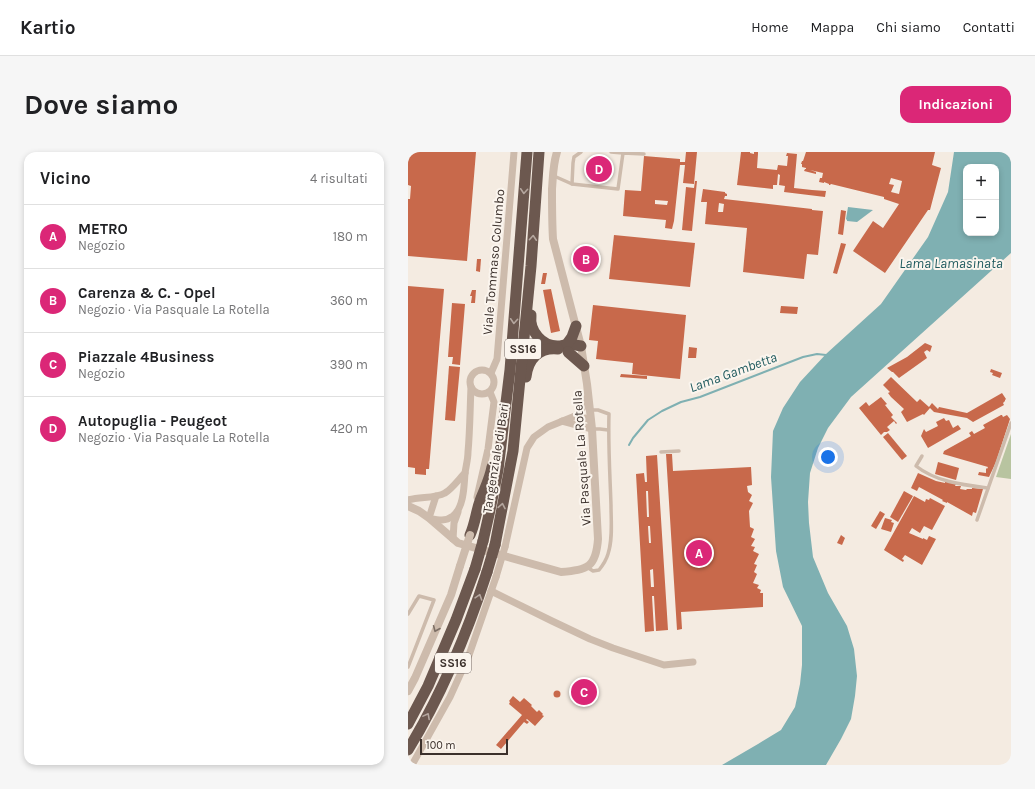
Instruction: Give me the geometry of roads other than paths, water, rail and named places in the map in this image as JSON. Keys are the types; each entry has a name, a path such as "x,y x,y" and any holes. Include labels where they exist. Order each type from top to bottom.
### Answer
{"highway":[{"name":"Tangenziale di Bari","path":"408,724 428,686 456,620 475,569 490,510 498,470 510,370 526,152"},
{"name":"Tangenziale di Bari","path":"408,750 429,714 456,656 491,574 500,546 518,402 531,266 539,152"},
{"path":"531,266 533,288 530,321 533,329 540,340 551,345 567,348 573,352 581,346"},
{"path":"567,348 576,326"},
{"path":"518,402 525,389 527,368 536,355 553,348 567,348"},
{"path":"567,348 584,366"},
{"path":"470,534 474,525 480,500 491,471 498,425 505,411"}],"street":[{"name":"Viale Tommaso Columbo","path":"491,374 497,359 514,152"},
{"name":"Via Pasquale La Rotella","path":"557,152 553,176 553,240 581,346 592,430 598,539 597,550 594,558 587,567"},
{"path":"453,539 454,523 465,490 471,405 470,380 473,373 476,371 484,370 491,374 494,385 490,392 480,394 473,391 471,388"},
{"path":"408,691 451,595 470,534 488,449 494,402 490,392"},
{"path":"471,405 480,394"},
{"path":"500,546 527,448 534,437 548,426 575,416 581,411 588,396"},
{"path":"575,416 591,420"},
{"path":"562,421 592,430"},
{"path":"408,500 446,493 465,473"},
{"path":"429,518 436,496"},
{"path":"408,506 429,518 458,543 561,572 587,567"},
{"path":"429,518 443,521 448,519 454,515 459,506"},
{"path":"412,765 450,697 465,662 491,591 491,574"},
{"path":"491,591 565,627 619,650 664,665 693,662"}],"lane":[{"path":"572,184 574,157 581,152"},
{"path":"610,152 644,154"},
{"path":"553,176 572,184 618,189 623,153"},
{"path":"587,567 593,571 599,570 604,563 608,554 611,522 608,430 609,414 598,410 590,410"},
{"path":"978,520 1011,423"},
{"path":"592,430 608,430"},
{"path":"661,452 679,451"},
{"path":"922,456 916,466 922,472 962,484 988,488"},
{"path":"408,614 419,596 434,600 408,667"}],"water":[{"name":"Lama Lamasinata","path":"954,152 1011,152 1011,253 851,397 828,428 818,448 810,473 808,502 813,557 828,593 847,626 854,649 857,676 851,719 826,765 722,765 781,730 795,707 800,684 802,665 802,626 783,587 776,551 771,477 773,431 783,408 800,382 826,354 881,304 928,237 948,192"},
{"path":"848,207 873,210 857,222 847,221"}],"waterway":[{"name":"Lama Gambetta","path":"629,445 648,420 681,402 700,397 803,357 817,354 826,355"}],"place":[{"name":"Autopuglia - Peugeot","path":"599,169"},
{"name":"Carenza & C. - Opel","path":"586,259"},
{"name":"METRO","path":"699,553"},
{"name":"Piazzale 4Business","path":"584,692"}]}
